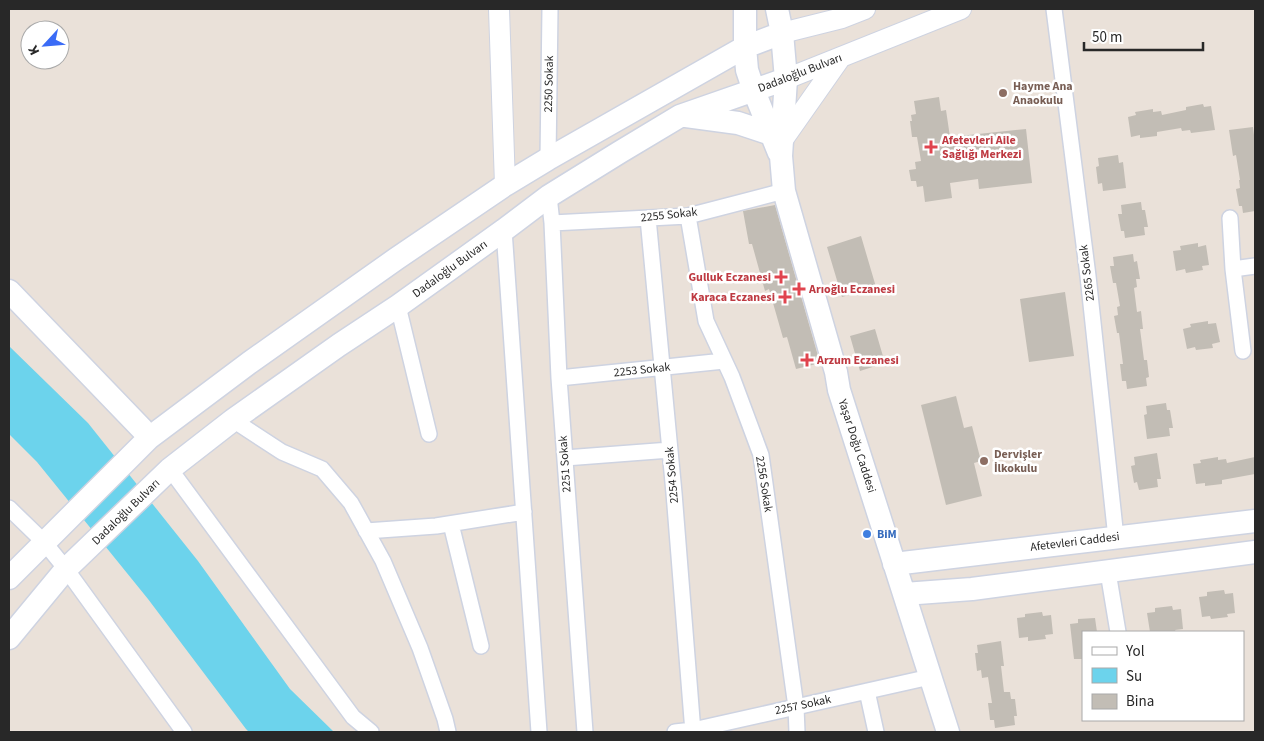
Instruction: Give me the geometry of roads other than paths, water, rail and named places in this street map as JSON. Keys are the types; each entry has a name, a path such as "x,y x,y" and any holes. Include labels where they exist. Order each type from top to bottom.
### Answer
{"main road":[{"path":"745,9 747,70 754,91 778,144"},
{"path":"777,9 782,33 786,79 778,144"},
{"path":"9,578 142,446 248,363 505,185 745,47 782,33"},
{"name":"Dadaloğlu Bulvarı","path":"9,638 66,569 170,469 232,420 398,306 549,196 680,116 786,79"},
{"path":"680,116 738,123 778,144"},
{"name":"Yaşar Doğu Caddesi","path":"778,144 784,191 836,372 839,390 948,732"},
{"path":"9,291 136,422 142,446"},
{"name":"Afetevleri Caddesi","path":"894,564 1255,521"},
{"path":"904,594 972,589 1255,552"}],"street":[{"path":"499,9 505,185"},
{"name":"2250 Sokak","path":"548,159 550,9"},
{"path":"782,33 842,18 865,9"},
{"name":"Dadaloğlu Bulvarı","path":"786,79 961,9"},
{"name":"2265 Sokak","path":"1054,9 1088,276 1116,538"},
{"path":"778,144 841,57"},
{"name":"2255 Sokak","path":"552,223 688,216 784,191"},
{"name":"2251 Sokak","path":"549,196 552,223 559,378 585,732"},
{"name":"2256 Sokak","path":"688,216 706,321 732,377 761,455 796,707 797,732"},
{"name":"2254 Sokak","path":"648,218 670,450 693,731"},
{"path":"1230,218 1233,269 1243,351"},
{"path":"504,230 539,732"},
{"path":"1233,269 1255,266"},
{"path":"398,306 430,434"},
{"name":"2253 Sokak","path":"559,378 724,361"},
{"path":"232,420 282,452 322,469 351,503 383,561 420,648 448,732"},
{"path":"565,458 670,450"},
{"path":"170,469 353,717 371,732"},
{"path":"9,508 52,534 66,569 184,732"},
{"path":"366,530 436,526 524,512"},
{"path":"451,524 480,646"},
{"path":"1108,572 1118,631"},
{"name":"2257 Sokak","path":"675,732 693,731 930,677"},
{"path":"867,691 876,732"}],"water":[{"path":"9,346 88,423 198,561 290,689 334,732 249,732 246,729 148,599 37,462 9,434"}],"place":[{"name":"Hayme Ana Anaokulu","path":"1003,93"},
{"name":"Afetevleri Aile Sağlığı Merkezi","path":"931,147"},
{"name":"Gulluk Eczanesi","path":"781,277"},
{"name":"Arıoğlu Eczanesi","path":"799,289"},
{"name":"Karaca Eczanesi","path":"785,297"},
{"name":"Arzum Eczanesi","path":"807,360"},
{"name":"Dervişler İlkokulu","path":"984,461"},
{"name":"BiM","path":"867,534"}]}
